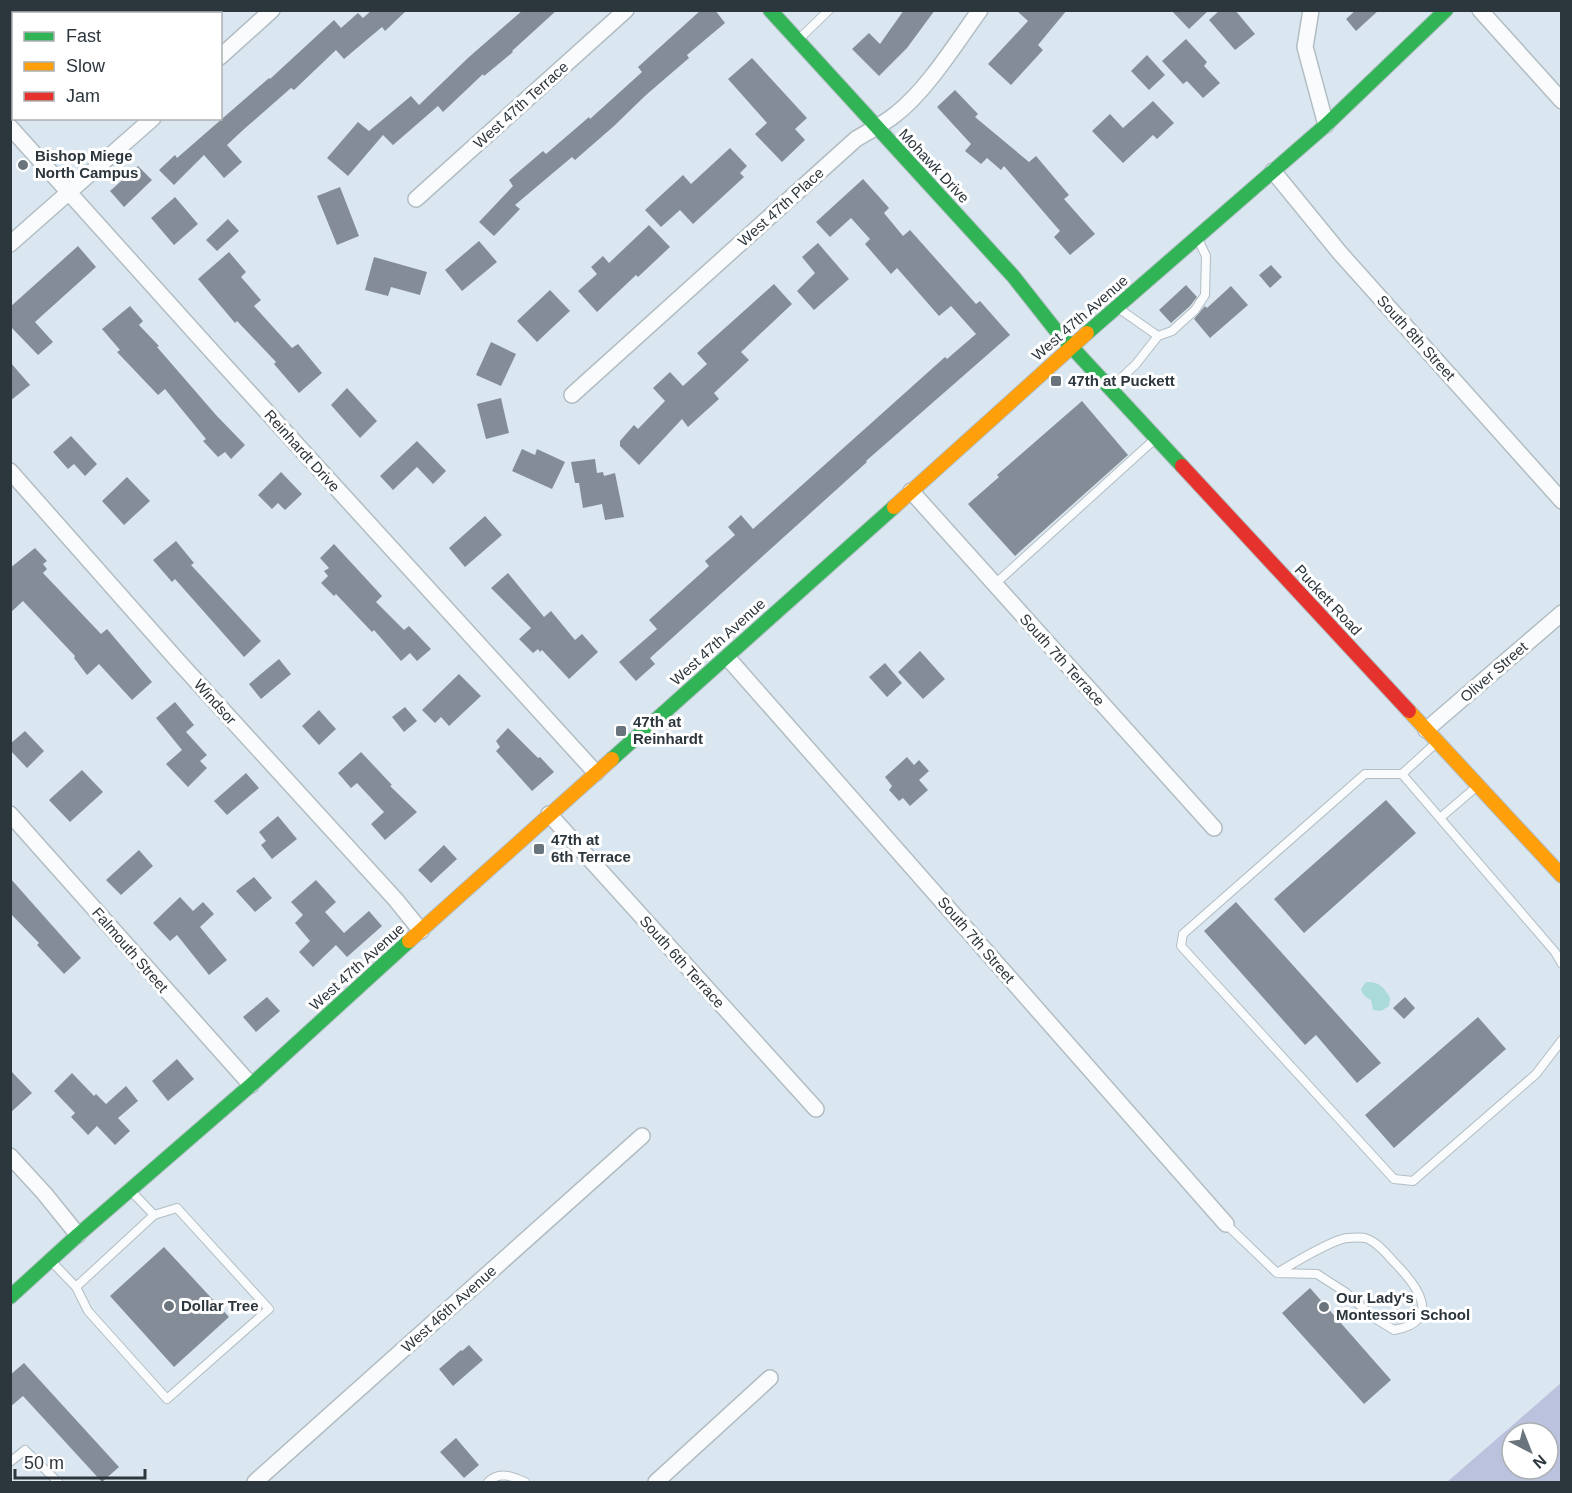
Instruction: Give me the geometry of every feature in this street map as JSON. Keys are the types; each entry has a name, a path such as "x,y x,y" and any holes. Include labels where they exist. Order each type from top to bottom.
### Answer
{"street":[{"path":"222,55 272,10"},
{"name":"West 47th Terrace","path":"416,199 626,10"},
{"name":"Mohawk Drive","path":"770,10 1013,276 1072,346"},
{"name":"West 47th Place","path":"572,395 848,147 896,114 917,93 947,56 980,10"},
{"path":"1311,10 1305,47 1326,125"},
{"name":"West 47th Avenue","path":"10,1297 251,1085 549,814 1072,346 1326,125 1446,10"},
{"path":"1480,10 1562,101"},
{"path":"10,244 151,120"},
{"name":"Reinhardt Drive","path":"10,126 596,773"},
{"name":"South 8th Street","path":"1273,171 1340,253 1562,501"},
{"name":"Puckett Road","path":"1072,346 1562,876"},
{"name":"Windsor","path":"10,471 178,661 396,900 421,931"},
{"name":"South 7th Terrace","path":"911,491 1214,828"},
{"name":"Oliver Street","path":"1426,730 1562,613"},
{"name":"South 7th Street","path":"727,657 1226,1224"},
{"name":"Falmouth Street","path":"10,814 251,1085"},
{"name":"South 6th Terrace","path":"549,814 816,1109"},
{"name":"West 46th Avenue","path":"255,1482 642,1136"},
{"path":"10,1156 44,1192 78,1235"},
{"path":"656,1482 770,1378"}],"lane":[{"path":"797,41 829,10"},
{"path":"1110,388 1136,364 1158,336 1172,331 1195,310 1205,295 1206,256 1197,237"},
{"path":"1117,307 1132,320 1158,336"},
{"path":"995,584 1156,438"},
{"path":"1437,742 1402,774 1365,774 1183,934 1181,946 1394,1179 1413,1181 1536,1074 1562,1040"},
{"path":"1402,774 1555,952 1562,964"},
{"path":"1440,818 1477,786"},
{"path":"130,1190 154,1215"},
{"path":"50,1260 76,1287 88,1311 167,1399 269,1309 177,1209 154,1215 76,1287"},
{"path":"1226,1224 1277,1273 1317,1274 1345,1292 1373,1317 1394,1330 1410,1327 1419,1318 1422,1307 1419,1291 1380,1247 1365,1238 1344,1238 1277,1273"},
{"path":"10,1462 25,1450 58,1482"},
{"path":"488,1482 504,1474 525,1482"}],"shaded area":[{"path":"1366,982 1378,984 1384,988 1390,998 1389,1006 1381,1011 1373,1010 1371,1000 1364,996 1361,989"},
{"path":"1561,1383 1561,1482 1447,1482 1500,1436 1500,1481 1560,1481 1560,1421 1517,1421"}],"building":[{"path":"372,10 407,10 385,31 382,27 344,59 336,50 294,90 291,88 243,130 227,145 242,162 224,178 204,155 174,185 159,170 175,155 177,158 270,79 334,20 341,28 358,13 363,18"},
{"path":"523,10 557,10 513,52 484,76 483,74 443,112 438,106 393,145 383,135 348,176 327,158 358,122 369,131 411,96 419,105"},
{"path":"701,10 715,10 725,23 687,55 689,58 575,160 572,157 515,205 520,209 494,236 479,222 513,186 509,180 543,151 546,154 589,117 590,119 642,72 638,67"},
{"path":"904,10 935,10 907,48 879,76 852,49 869,33 880,44"},
{"path":"1016,10 1067,10 1038,45 1043,50 1011,85 988,64 1028,21"},
{"path":"1171,10 1209,10 1189,29"},
{"path":"1220,10 1235,10 1255,34 1235,50 1209,20"},
{"path":"1356,10 1379,10 1356,31 1346,19"},
{"path":"1186,39 1207,62 1204,66 1220,83 1203,98 1187,81 1183,84 1162,61"},
{"path":"1147,55 1165,75 1149,90 1131,71"},
{"path":"752,58 807,118 795,129 805,140 782,162 755,134 767,123 728,79"},
{"path":"955,90 978,114 975,117 1029,162 1036,156 1069,195 1064,199 1095,234 1070,255 1054,237 1060,231 1004,166 1001,170 987,158 981,164 965,151 971,144 937,107"},
{"path":"1153,101 1174,123 1157,139 1153,135 1123,163 1092,131 1110,114 1123,128"},
{"path":"730,148 747,166 740,173 744,177 693,224 680,210 661,227 645,210 683,175 691,184"},
{"path":"138,166 152,180 124,207 110,191"},
{"path":"863,179 889,208 884,213 903,236 910,230 976,304 980,301 1010,335 866,461 650,658 655,664 636,681 619,662 657,629 649,620 709,566 705,561 735,535 728,527 741,515 753,529 945,357 947,359 976,334 951,306 939,316 897,268 891,274 865,244 870,239 851,218 830,237 816,222"},
{"path":"340,187 359,236 337,245 317,196"},
{"path":"175,197 198,224 174,245 151,218"},
{"path":"228,219 239,231 217,251 206,240"},
{"path":"649,225 670,247 597,312 578,291 597,274 591,267 603,256 609,263"},
{"path":"479,241 497,262 462,291 445,270"},
{"path":"818,243 849,279 814,310 797,291 815,273 802,257"},
{"path":"78,246 96,267 35,322 53,342 38,355 10,326 10,307"},
{"path":"229,252 246,272 241,277 261,300 254,306 292,348 298,344 322,373 299,393 274,364 276,362 237,321 235,323 198,279"},
{"path":"374,257 427,272 420,295 391,287 388,296 365,290"},
{"path":"1271,265 1282,277 1270,288 1259,275"},
{"path":"774,284 792,304 741,352 749,360 714,393 719,399 688,427 682,419 639,465 620,446 620,441 634,425 638,429 665,401 653,388 670,372 683,386 707,364 697,353"},
{"path":"1186,285 1197,297 1171,323 1159,310"},
{"path":"1231,286 1248,305 1210,338 1194,319 1205,306 1207,308"},
{"path":"550,290 570,311 537,342 517,321"},
{"path":"130,306 143,321 139,325 159,346 157,347 245,445 231,459 225,452 218,457 203,441 206,439 165,389 158,395 117,352 120,350 102,329"},
{"path":"491,342 516,354 501,386 476,375"},
{"path":"10,362 30,385 10,401"},
{"path":"347,388 377,421 360,438 331,405"},
{"path":"501,398 509,433 486,439 477,404"},
{"path":"1082,401 1128,455 1015,556 968,504 999,477 997,475"},
{"path":"71,436 97,464 85,476 74,464 68,469 53,452"},
{"path":"417,441 446,471 433,484 417,467 393,490 380,476"},
{"path":"522,449 535,455 537,449 565,462 552,489 512,471"},
{"path":"595,459 597,473 603,472 604,476 615,473 624,517 605,520 602,504 583,508 579,483 575,483 571,462"},
{"path":"281,472 302,494 285,510 278,503 272,509 258,495"},
{"path":"127,477 150,501 124,525 102,501"},
{"path":"485,516 502,535 465,567 449,548"},
{"path":"176,541 194,563 191,565 261,641 244,657 175,579 172,582 153,560"},
{"path":"334,544 382,596 376,602 404,630 409,626 431,649 417,661 410,653 401,661 374,630 372,632 336,594 334,596 321,583 328,576 324,571 329,568 320,558"},
{"path":"35,548 47,561 43,564 47,569 43,573 101,634 107,629 152,682 132,700 99,664 87,675 74,658 75,656 23,601 10,613 10,568"},
{"path":"508,573 544,617 551,611 575,640 582,634 598,652 569,679 542,650 540,652 538,649 533,653 519,639 531,628 491,588"},
{"path":"920,651 945,679 923,699 898,672"},
{"path":"279,659 291,674 261,699 249,684"},
{"path":"885,663 902,683 887,697 869,677"},
{"path":"459,674 481,696 449,726 441,717 435,723 422,710"},
{"path":"175,702 194,725 186,732 207,755 200,761 207,768 188,787 166,764 182,750 156,718"},
{"path":"405,707 417,721 404,732 392,717"},
{"path":"319,710 336,729 319,745 302,726"},
{"path":"508,728 554,772 532,791 496,751 500,747 496,741"},
{"path":"25,731 44,751 27,768 10,750 10,744"},
{"path":"361,752 392,785 390,786 417,812 385,840 371,824 384,812 357,783 351,788 338,773"},
{"path":"907,757 914,765 919,760 929,771 919,780 928,790 910,806 903,798 899,801 889,790 892,786 885,777"},
{"path":"82,770 103,792 70,822 49,800"},
{"path":"246,773 259,788 227,815 214,801"},
{"path":"1386,800 1416,833 1304,933 1274,899"},
{"path":"278,816 297,839 272,859 261,845 266,841 259,832"},
{"path":"444,845 457,859 431,883 418,870"},
{"path":"139,850 153,866 121,895 106,880"},
{"path":"254,877 272,898 255,912 236,891"},
{"path":"10,878 81,958 64,974 37,945 39,943 10,913"},
{"path":"316,880 336,902 325,912 344,933 369,911 382,926 347,957 336,945 313,967 299,952 310,941 295,923 303,915 291,902"},
{"path":"180,897 193,911 203,902 214,914 200,927 227,960 209,975 177,935 170,941 153,923"},
{"path":"1236,902 1381,1063 1357,1083 1316,1035 1305,1045 1204,931"},
{"path":"267,997 280,1011 256,1032 243,1017"},
{"path":"1405,997 1415,1008 1404,1019 1393,1008"},
{"path":"1478,1017 1506,1049 1394,1148 1365,1115"},
{"path":"177,1059 194,1079 168,1101 152,1081"},
{"path":"10,1070 32,1093 10,1113"},
{"path":"72,1073 94,1096 96,1094 106,1104 126,1086 138,1101 118,1118 130,1131 115,1145 97,1126 88,1135 71,1117 75,1113 54,1091"},
{"name":"Dollar Tree","path":"164,1247 229,1317 174,1367 110,1296"},
{"path":"1310,1288 1391,1380 1364,1404 1282,1313"},
{"path":"469,1345 483,1360 453,1386 439,1369"},
{"path":"24,1363 119,1467 102,1482 23,1396 10,1407 10,1375"},
{"path":"456,1438 479,1465 464,1478 440,1452"}],"traffic: fast":[{"path":"770,10 1013,276 1054,328 1182,466"},
{"path":"1087,333 1326,125 1446,10"},
{"path":"612,759 894,507"},
{"path":"10,1297 251,1085 409,941"}],"traffic: slow":[{"path":"894,507 1087,333"},
{"path":"1409,711 1562,876"},
{"path":"409,941 612,759"}],"traffic: jam":[{"path":"1182,466 1409,711"}],"place":[{"name":"Bishop Miege North Campus","path":"23,165"},
{"name":"47th at Puckett","path":"1056,381"},
{"name":"47th at Reinhardt","path":"621,731"},
{"name":"47th at 6th Terrace","path":"539,849"},
{"name":"Dollar Tree","path":"169,1306"},
{"name":"Our Lady's Montessori School","path":"1324,1307"}]}
